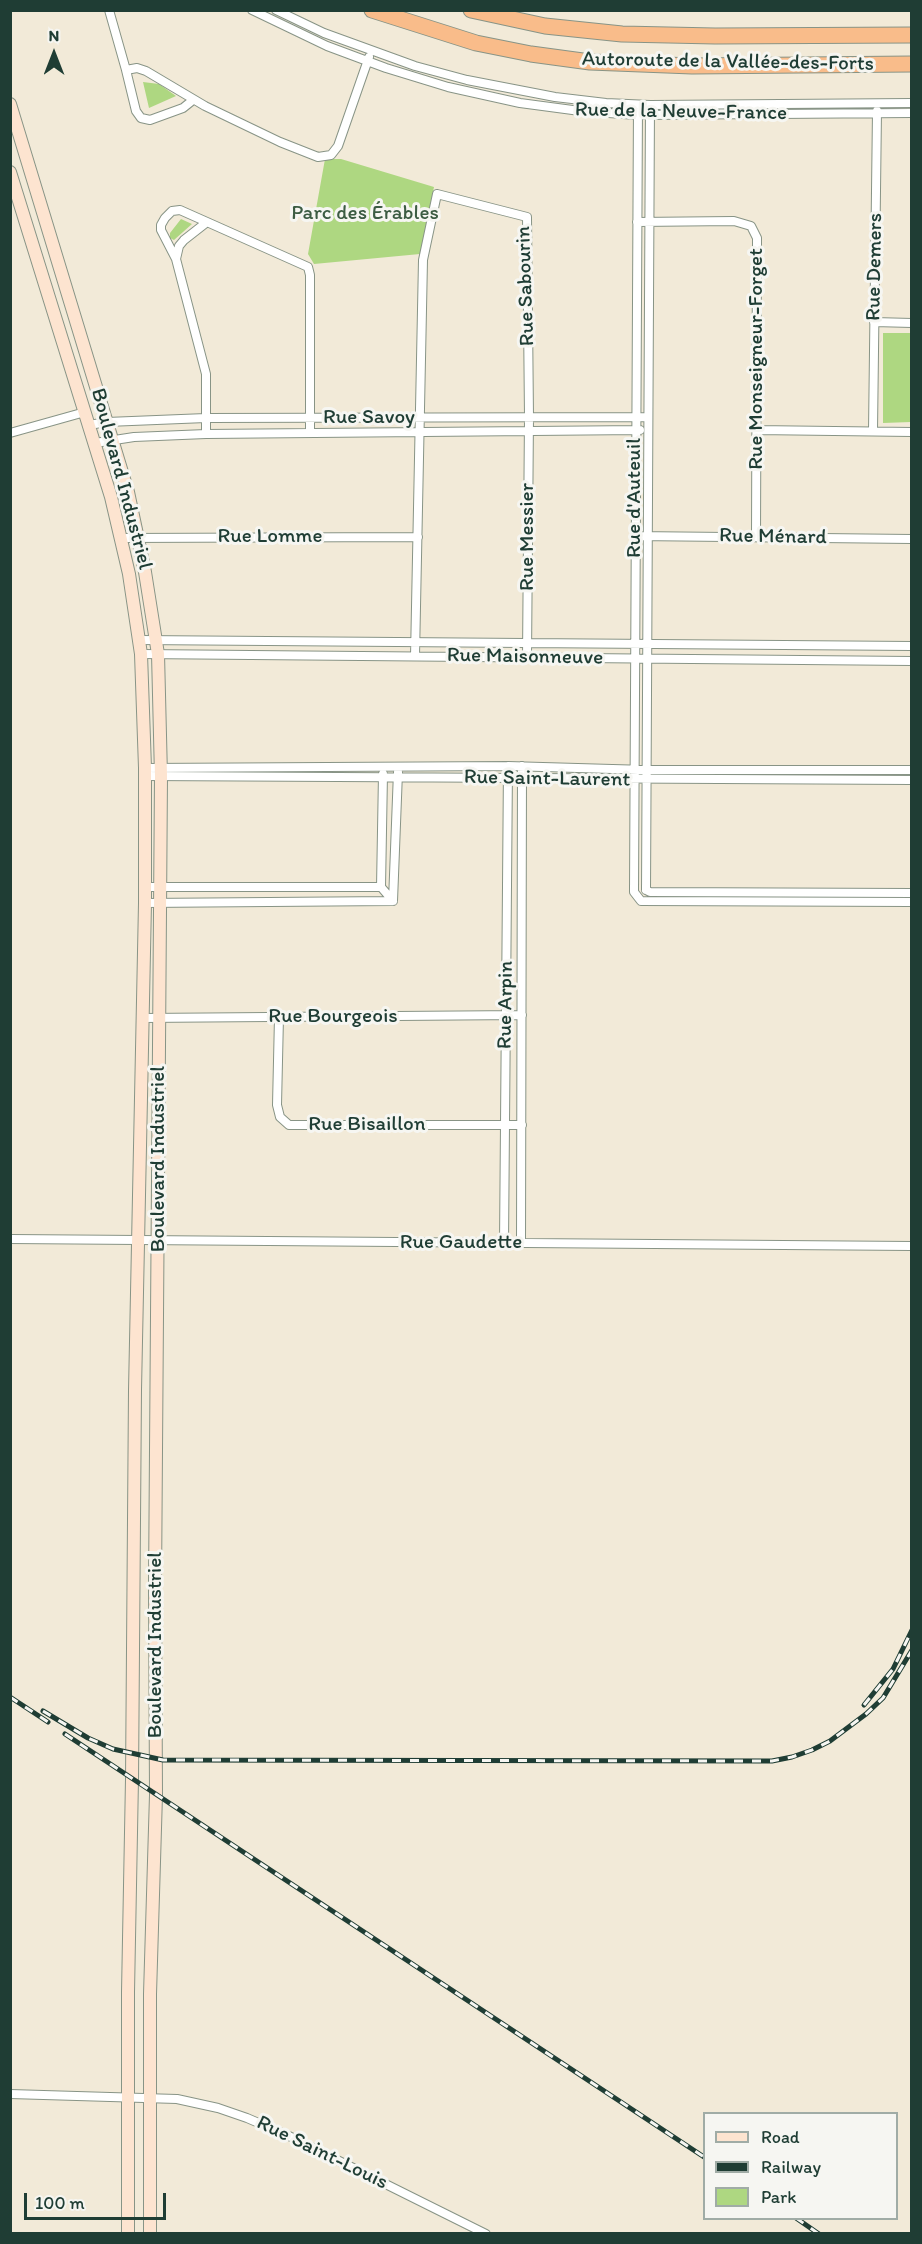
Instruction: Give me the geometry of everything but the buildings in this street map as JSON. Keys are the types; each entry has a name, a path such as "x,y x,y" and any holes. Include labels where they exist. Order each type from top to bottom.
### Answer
{"highway":[{"name":"Autoroute de la Vallée-des-Forts","path":"372,10 476,43 531,54 590,62 692,66 912,64"},
{"name":"Autoroute de la Vallée-des-Forts","path":"471,10 545,26 642,35 912,34"}],"street":[{"path":"109,10 136,111 141,118 150,120 183,108 193,100"},
{"name":"Rue de la Neuve-France","path":"252,10 315,41 368,61 430,82 496,98 580,111 638,115 912,113"},
{"name":"Rue de la Neuve-France","path":"276,10 324,33 441,73 507,89 574,100 638,105 912,103"},
{"path":"126,70 137,68 146,70 193,100 232,120 318,157 328,156 340,142 372,51"},
{"name":"Rue Demers","path":"873,431 876,103"},
{"name":"Boulevard Industriel","path":"10,104 128,492 139,538 158,654 159,1240 155,1585 156,1795 151,1900 150,1994 150,2234"},
{"name":"Rue d'Auteuil","path":"636,896 634,770 638,105"},
{"name":"Rue d'Auteuil","path":"646,890 650,105"},
{"name":"Boulevard Industriel","path":"10,172 95,443 122,538 141,654 145,772 145,903 135,1390 128,1992 128,2234"},
{"name":"Rue Sabourin","path":"421,418 423,260 437,194 527,217 529,417"},
{"path":"206,434 206,374 176,259 161,230 165,218 172,211 180,210 308,267 310,275 310,433"},
{"path":"176,259 179,246 184,240 207,222"},
{"name":"Rue Monseigneur-Forget","path":"637,222 734,222 751,226 757,238 756,537"},
{"path":"874,322 912,323"},
{"path":"10,433 85,412"},
{"name":"Rue Messier","path":"527,657 529,417"},
{"name":"Rue Savoy","path":"89,425 107,422 206,418 648,417"},
{"path":"415,656 421,418"},
{"name":"Rue Savoy","path":"95,443 206,434 648,430"},
{"path":"756,430 912,432"},
{"name":"Rue Ménard","path":"635,536 912,539"},
{"name":"Rue Lomme","path":"122,538 418,537"},
{"name":"Rue Maisonneuve","path":"140,640 912,646"},
{"path":"297,641 297,655"},
{"path":"753,645 753,660"},
{"path":"864,646 864,661"},
{"name":"Rue Maisonneuve","path":"141,654 912,661"},
{"path":"286,777 287,766"},
{"name":"Rue Saint-Laurent","path":"160,772 287,766 522,766 634,770 647,775 808,780 912,780"},
{"path":"383,766 381,887 393,901"},
{"path":"393,901 398,766"},
{"name":"Rue Arpin","path":"504,1243 508,766"},
{"name":"Rue Arpin","path":"521,1243 522,766"},
{"path":"808,770 808,780"},
{"name":"Rue Saint-Laurent","path":"145,772 286,777 634,780 647,775 808,770 912,770"},
{"path":"145,887 381,887"},
{"path":"287,887 287,902"},
{"path":"636,896 646,890 650,892 912,902"},
{"path":"636,896 650,901 912,893"},
{"path":"145,903 393,901"},
{"name":"Rue Bourgeois","path":"143,1018 522,1015"},
{"name":"Rue Bisaillon","path":"279,1017 277,1105 280,1117 289,1125 522,1125"},
{"name":"Rue Gaudette","path":"10,1239 912,1246"},
{"path":"135,1390 157,1392"},
{"path":"135,1457 156,1462"},
{"path":"134,1580 155,1585"},
{"path":"130,1882 151,1900"},
{"path":"128,1992 150,1994"},
{"name":"Rue Saint-Louis","path":"10,2094 177,2099 247,2118 289,2136 486,2234"}],"green space":[{"path":"143,82 159,84 176,96 149,108"},
{"name":"Parc des Érables","path":"325,159 341,159 434,187 420,254 314,264 308,254"},
{"path":"181,219 192,224 174,240 170,238 170,233"},
{"path":"883,333 911,333 911,422 883,423"}],"railway":[{"path":"864,1705 893,1669 912,1630"},
{"path":"43,1711 88,1738 113,1749 163,1760 772,1761 812,1750 830,1741 866,1714 883,1698 912,1650"},
{"path":"10,1697 48,1722"},
{"path":"65,1734 703,2156"},
{"path":"799,2220 819,2234"}]}
